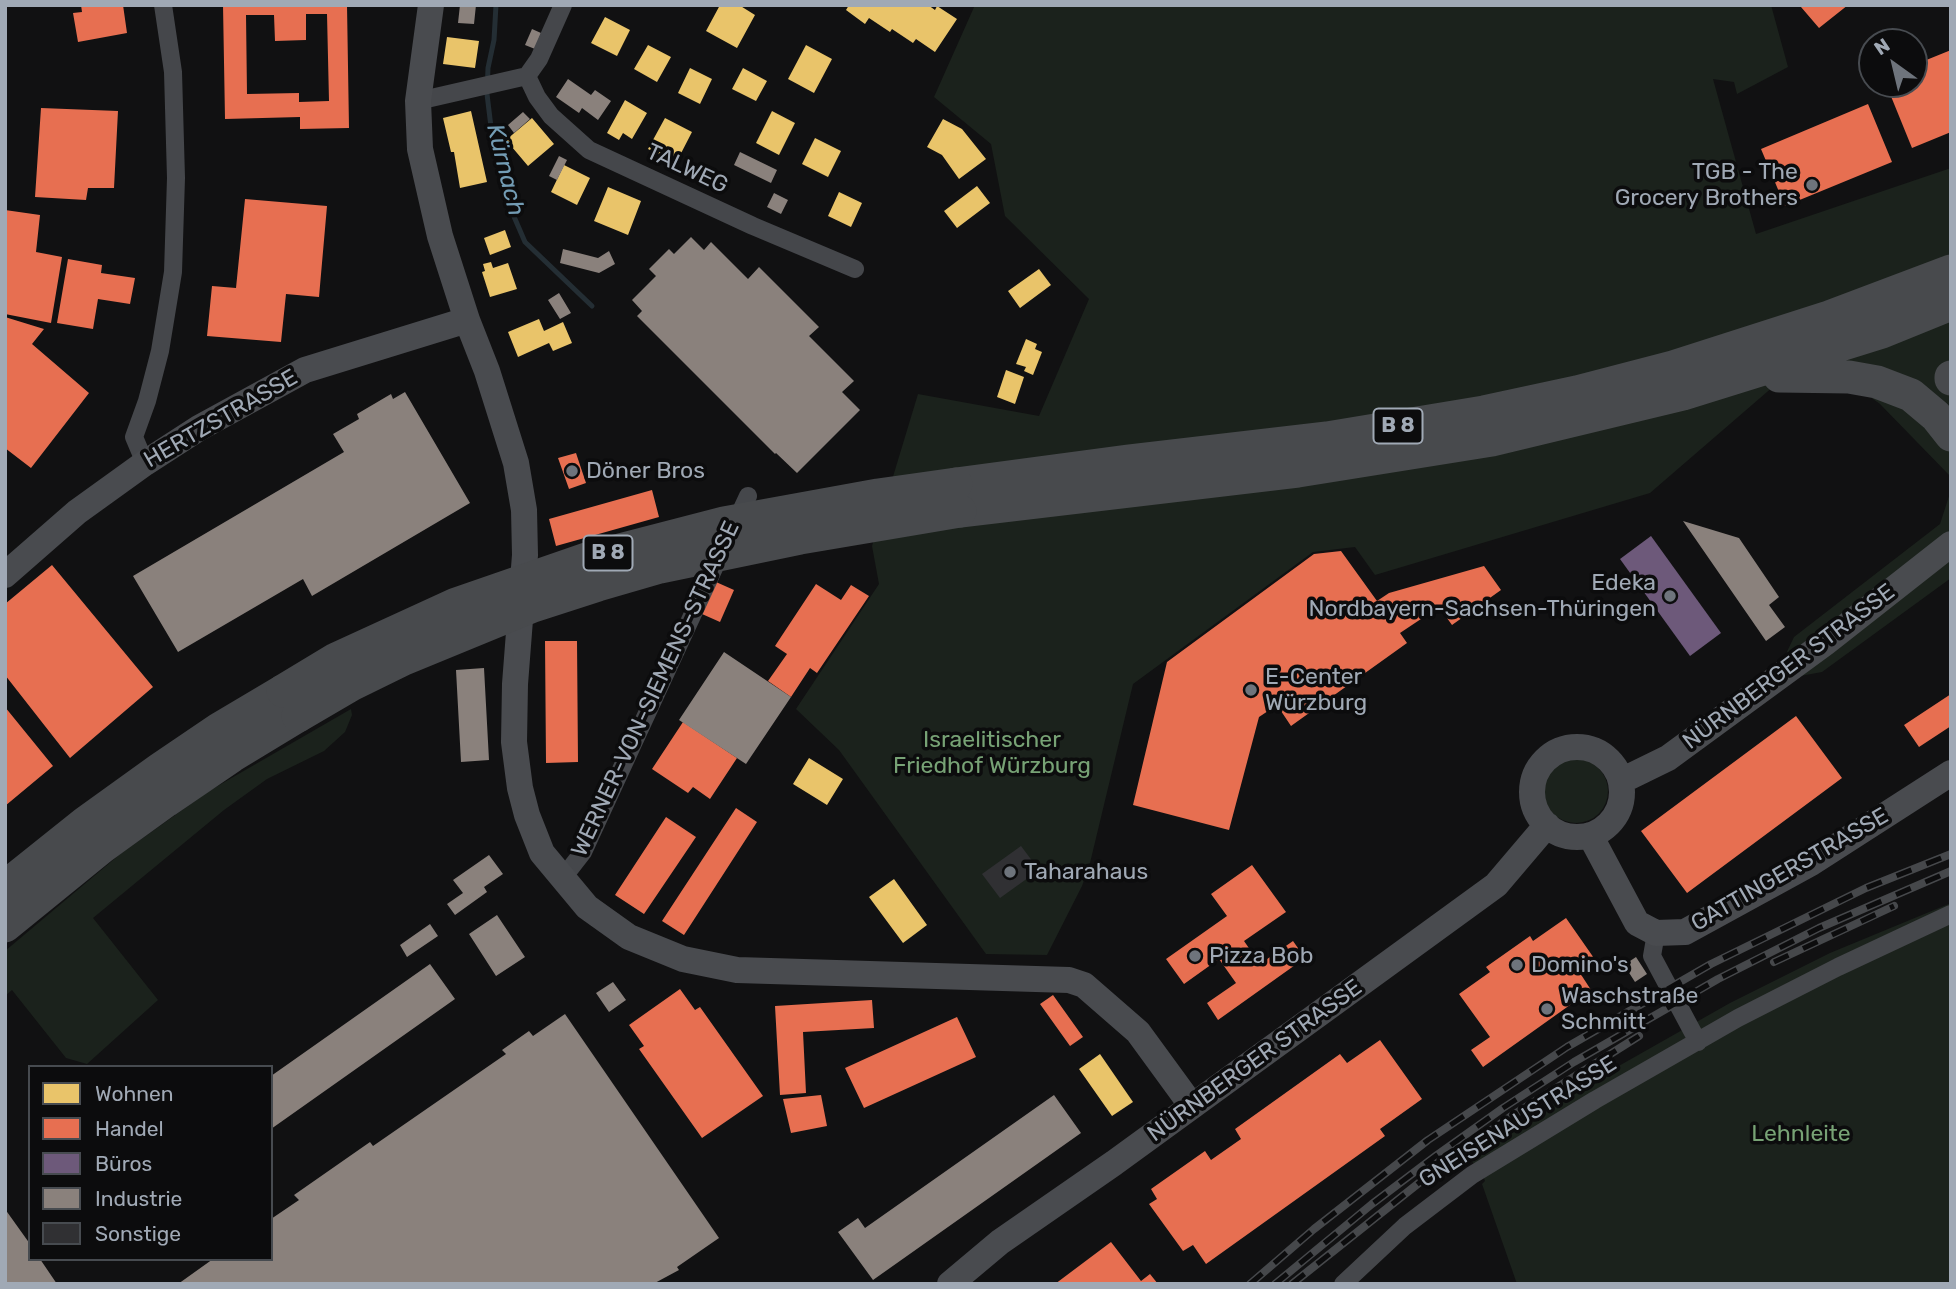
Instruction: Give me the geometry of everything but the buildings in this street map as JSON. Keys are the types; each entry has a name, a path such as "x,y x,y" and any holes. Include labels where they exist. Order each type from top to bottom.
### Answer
{"highway":[{"name":"B 8","path":"958,498 1484,412 1577,392 1672,367 1853,308 1951,271"},
{"name":"B 8","path":"5,926 101,848 232,756 291,704 336,659 456,604 589,558 724,523 854,499 958,498 1298,471 1492,440 1597,416 1742,376 1882,332 1951,304"},
{"path":"1742,376 1814,375 1877,382 1911,396 1936,416 1951,435"},
{"name":"B 8","path":"5,887 85,823 219,729 291,704"}],"street":[{"path":"145,463 134,437 160,351 173,272 176,178 173,72 163,5"},
{"name":"WERNER-VON-SIEMENS-STRASSE","path":"431,5 418,101 420,149 440,236 516,463 524,510 525,555 514,742 520,788 542,853 587,907 629,937 683,959 737,970 1069,979 1084,985 1138,1032 1192,1106"},
{"path":"418,101 527,76 539,59 563,5"},
{"name":"TALWEG","path":"527,76 537,97 551,116 589,150 855,270"},
{"name":"HERTZSTRASSE","path":"5,575 77,512 199,428 305,370 467,320"},
{"name":"WERNER-VON-SIEMENS-STRASSE","path":"562,879 583,852 748,496"},
{"name":"NÜRNBERGER STRASSE","path":"1621,781 1668,758 1825,643 1951,544"},
{"path":"1576,747 1591,749 1610,762 1621,781 1619,808 1612,820 1590,835 1576,837 1562,834 1547,825 1534,807 1533,781 1538,769 1548,757 1561,750 1576,747"},
{"name":"GATTINGERSTRASSE","path":"1656,933 1685,932 1811,863 1951,773"},
{"name":"NÜRNBERGER STRASSE","path":"950,1284 1000,1241 1192,1106 1496,885 1547,825"},
{"path":"1590,835 1637,923 1656,933 1652,956 1698,1042"},
{"name":"GNEISENAUSTRASSE","path":"1343,1284 1405,1226 1472,1175 1595,1100 1738,1018 1951,914"}],"green space":[{"name":"Israelitischer Friedhof Würzburg","path":"975,5 1771,5 1788,67 1737,94 1734,82 1713,79 1756,234 1951,168 1951,477 1880,404 1811,354 1650,493 1375,575 1355,547 1313,552 1133,684 1090,863 1082,886 1047,955 986,954 839,750 796,709 879,584 872,546 918,394 1039,416 1089,299 1005,216 991,144 934,97"},
{"path":"1951,490 1951,578 1822,672 1773,681 1794,637 1940,524"},
{"path":"351,709 352,715 345,732 324,751 267,779 224,810 93,918 158,1000 87,1064 66,1058 12,990 5,996 5,951 119,855 209,791"},
{"path":"1576,759 1594,765 1602,773 1608,791 1602,809 1594,817 1576,823 1558,817 1550,809 1544,791 1550,773 1558,765"},
{"name":"Lehnleite","path":"1951,903 1951,1284 1517,1284 1482,1184 1485,1181 1468,1156 1511,1127 1730,1003 1830,953"}],"waterway":[{"name":"Kürnach","path":"496,5 487,94 491,127 512,212 525,242 592,306"}],"railway":[{"path":"1250,1284 1314,1229 1428,1140 1567,1047 1711,964 1866,888 1951,854"},
{"path":"1275,1284 1372,1204 1437,1155 1574,1062 1718,979 1819,928 1951,871"},
{"path":"1774,962 1894,906"},
{"path":"1292,1284 1444,1163 1510,1117 1639,1036"}],"place":[{"name":"TGB - The Grocery Brothers","path":"1812,185"},
{"name":"Döner Bros","path":"572,471"},
{"name":"Edeka Nordbayern-Sachsen-Thüringen","path":"1670,596"},
{"name":"E-Center Würzburg","path":"1251,690"},
{"name":"Taharahaus","path":"1010,872"},
{"name":"Pizza Bob","path":"1195,956"},
{"name":"Domino's","path":"1517,965"},
{"name":"Waschstraße Schmitt","path":"1547,1009"}]}
